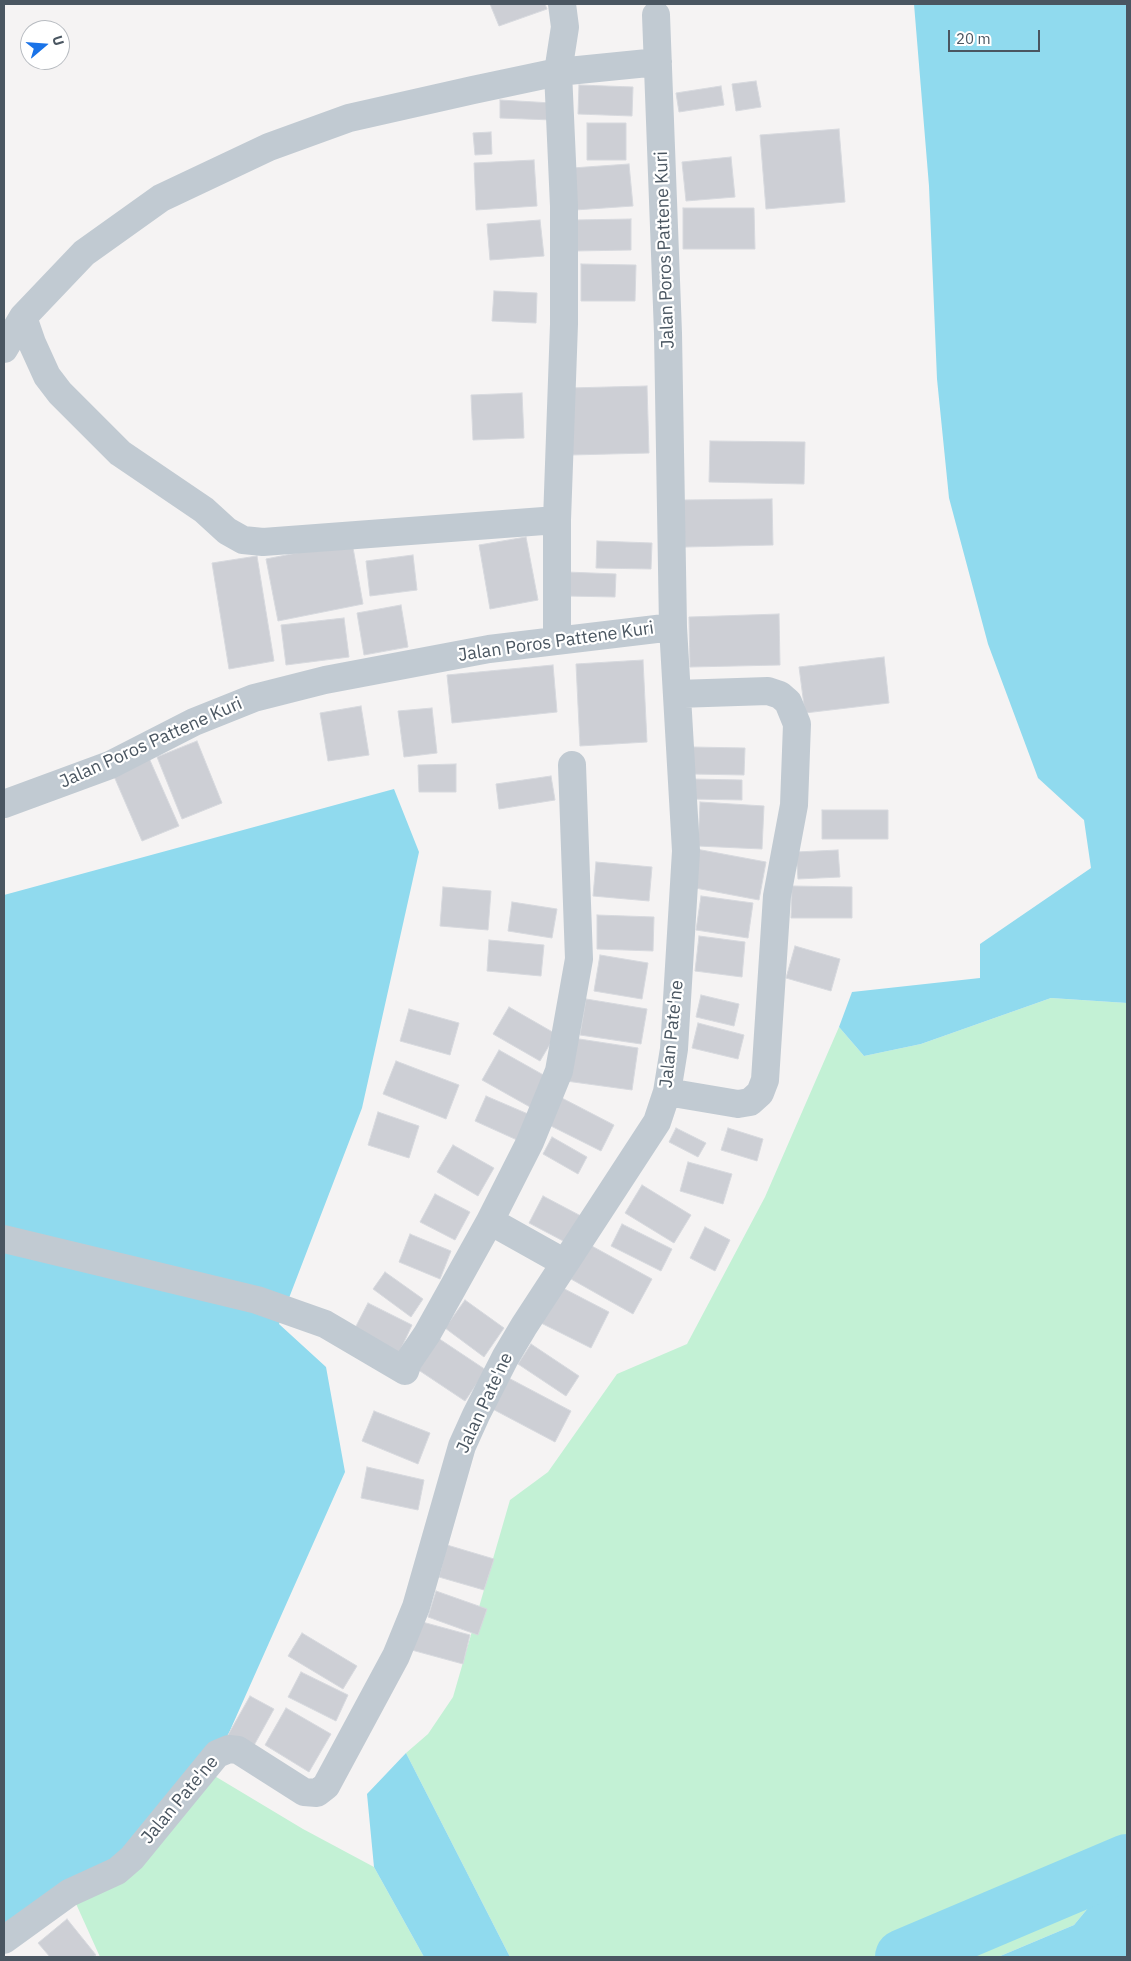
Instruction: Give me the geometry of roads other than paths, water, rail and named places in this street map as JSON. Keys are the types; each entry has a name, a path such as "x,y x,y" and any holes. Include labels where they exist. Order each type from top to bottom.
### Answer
{"street":[{"path":"557,640 557,520 564,324 564,206 558,72 565,27 562,4"},
{"name":"Jalan Poros Pattene Kuri","path":"4,804 110,765 194,722 254,698 325,680 489,649 673,627 668,333 656,16"},
{"path":"4,349 23,317 84,253 161,198 269,147 349,118 558,72 658,62"},
{"path":"23,317 47,376 60,393 120,453 204,510 227,531 243,540 263,542 557,520"},
{"name":"Jalan Pate'ne","path":"4,1940 69,1893 117,1871 132,1858 217,1754 229,1749 238,1750 304,1792 317,1793 326,1786 396,1656 416,1607 462,1446 505,1358 657,1122 667,1092 674,1049 686,851 673,627"},
{"path":"667,1092 738,1104 750,1102 760,1093 765,1080 777,896 794,805 797,724 788,702 780,695 768,691 677,694"},
{"path":"4,1239 257,1300 325,1324 405,1371 408,1362 427,1334 490,1221 530,1142 559,1071 579,959 572,765"},
{"path":"490,1221 565,1263"}],"water":[{"path":"914,4 1126,4 1127,1003 1051,998 921,1044 864,1056 839,1027 852,992 980,978 980,944 1091,868 1084,820 1038,778 988,644 949,498 937,379 929,186"},
{"path":"394,789 419,852 362,1108 279,1324 326,1367 345,1472 228,1735 145,1846 4,1937 4,895"},
{"path":"406,1753 510,1957 424,1957 374,1867 367,1794"},
{"path":"1127,1861 1127,1957 998,1957 1074,1925"}],"waterway":[{"path":"903,1957 1127,1862"}]}
